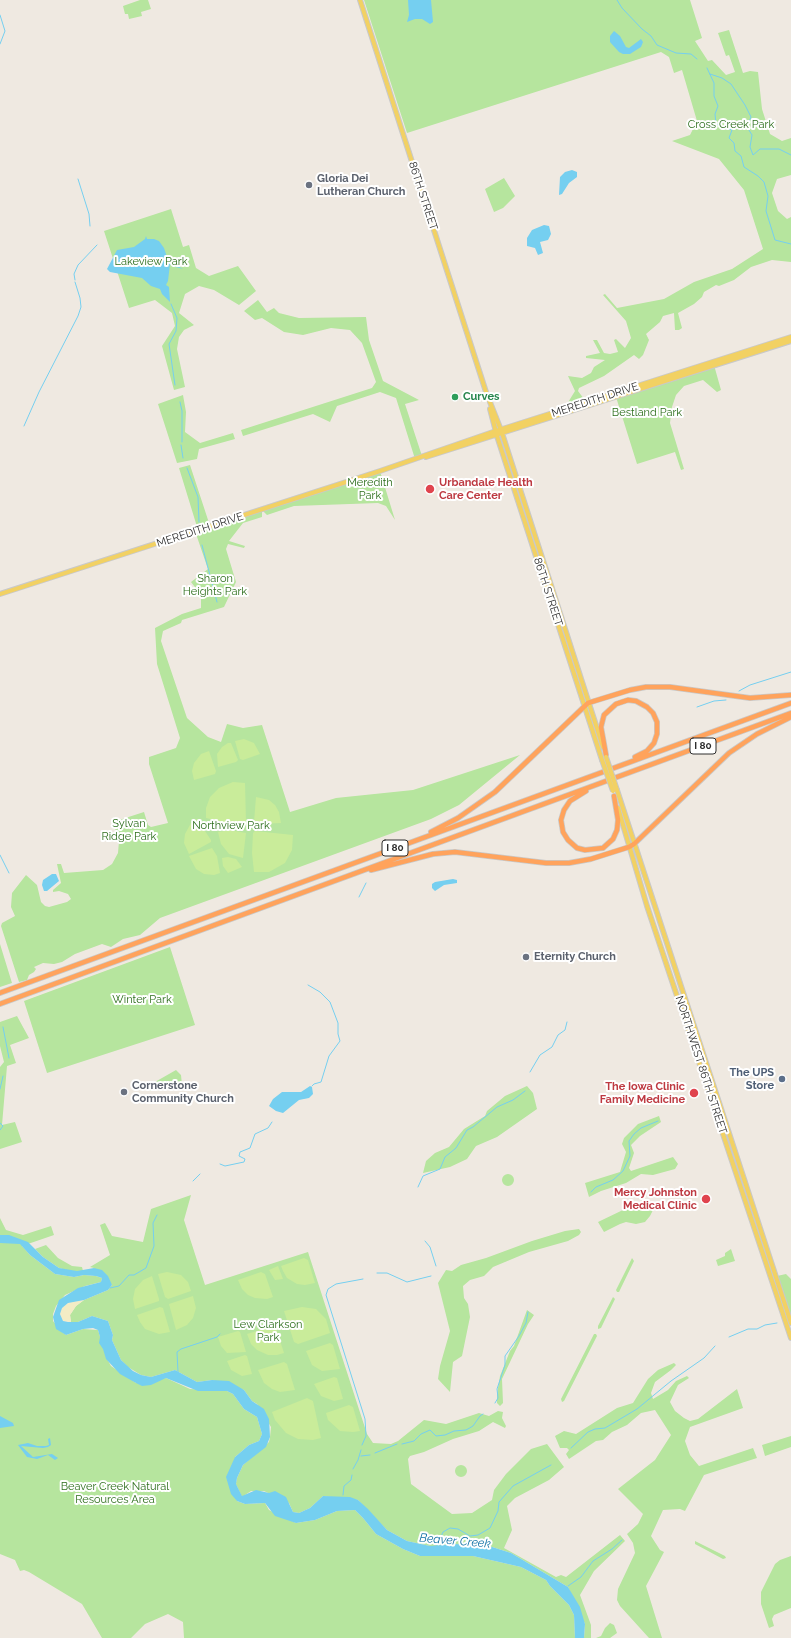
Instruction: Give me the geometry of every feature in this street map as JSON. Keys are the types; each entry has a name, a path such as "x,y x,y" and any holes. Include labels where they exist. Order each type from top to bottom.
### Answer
{"highway":[{"path":"414,841 458,818 495,792 586,705 630,690 646,687 670,687 750,698 791,695"},
{"path":"596,775 639,756 651,747 656,739 658,730 653,712 641,703 628,700 621,701 609,709 604,715 601,726 605,757"},
{"name":"I 80","path":"0,993 791,703"},
{"name":"I 80","path":"0,1004 791,713"},
{"path":"340,879 433,854 455,852 546,863 569,863 591,859 629,847 634,844 729,753 757,734 791,717"},
{"path":"614,778 575,797 564,810 562,827 564,835 572,845 580,849 594,850 602,848 613,839 617,830 618,820 615,792"}],"main road":[{"name":"86TH STREET","path":"360,0 586,705 605,757 615,792"},
{"name":"MEREDITH DRIVE","path":"499,433 791,337"},
{"name":"MEREDITH DRIVE","path":"0,594 499,433 791,341"},
{"name":"NORTHWEST 86TH STREET","path":"615,792 634,844 791,1323"},
{"name":"NORTHWEST 86TH STREET","path":"615,792 629,847 791,1338"}],"green space":[{"path":"140,0 148,0 151,9 141,12 142,16 129,19 128,14 125,14 123,6"},
{"name":"Cross Creek Park","path":"364,0 690,0 702,38 695,41 708,61 712,60 726,75 735,72 729,55 726,56 718,33 729,30 743,73 750,71 758,72 762,109 770,134 782,141 791,138 791,175 777,179 772,193 778,211 787,219 791,217 791,262 772,260 751,267 734,280 719,286 716,285 704,292 702,297 694,304 678,313 682,328 679,330 675,330 674,313 663,316 660,322 646,334 649,340 643,355 639,359 634,355 604,376 579,388 578,391 584,399 567,404 575,391 568,376 582,378 591,373 594,367 605,360 586,358 586,356 600,353 593,340 597,340 604,353 610,354 618,352 614,340 616,339 625,348 631,338 626,321 603,295 605,294 617,308 664,299 694,282 732,269 763,249 744,190 719,159 672,141 690,135 697,121 682,70 674,73 669,57 661,52 407,133"},
{"path":"504,178 515,196 503,208 494,212 485,189"},
{"name":"Lakeview Park","path":"171,209 183,247 189,245 196,268 209,276 238,266 256,291 239,305 214,290 199,286 185,294 179,313 194,325 184,330 179,337 177,349 185,387 174,390 162,346 175,326 172,313 155,300 129,308 104,231"},
{"path":"258,300 267,312 274,308 279,313 299,318 366,317 369,340 383,381 419,400 405,404 422,456 415,459 396,398 380,392 337,406 330,422 313,414 243,436 241,430 372,388 376,382 362,343 350,330 331,328 303,335 284,332 262,318 255,320 244,311"},
{"name":"Bestland Park","path":"714,365 721,390 717,392 703,380 684,386 676,395 672,407 670,423 684,469 681,470 675,452 637,464 616,397"},
{"path":"183,395 186,412 185,432 200,443 233,433 235,439 199,449 197,459 177,463 158,404"},
{"name":"Northview Park","path":"190,465 210,526 380,471 395,520 386,506 378,503 294,506 267,515 262,510 262,517 243,523 229,541 245,546 244,548 228,544 226,549 236,582 224,607 182,620 181,623 163,631 161,641 187,718 208,737 221,742 227,724 243,728 262,725 290,812 336,798 413,790 520,755 459,805 431,819 160,918 140,935 123,939 111,947 102,944 75,954 62,962 54,964 43,963 34,967 36,969 29,975 27,980 19,982 1,926 2,923 15,916 11,907 12,893 26,875 37,885 41,902 45,906 49,907 67,902 71,899 68,894 59,891 53,892 53,890 61,883 57,864 61,864 64,873 103,870 112,864 118,853 119,841 113,822 144,812 148,825 151,827 168,823 149,764 149,757 176,748 180,738 157,664 155,628 182,614 201,608 201,595 191,582 208,569 195,531 198,530 179,468"},
{"path":"244,739 254,743 260,754 243,760 240,759 235,741"},
{"path":"228,743 231,743 238,760 236,762 218,767 217,754 222,747"},
{"path":"209,751 216,771 215,774 194,780 192,771 194,763 201,754"},
{"path":"233,782 245,783 246,822 224,822 206,818 206,808 210,797 219,788"},
{"path":"256,797 269,800 275,805 279,812 281,823 256,824 254,822"},
{"path":"197,819 211,842 189,854 184,843 185,834 191,823"},
{"path":"230,830 246,833 243,858 229,854 221,844 218,832"},
{"path":"255,831 293,835 292,850 285,863 269,872 254,872 252,853 253,833"},
{"path":"212,848 217,856 220,873 214,875 204,874 196,869 189,856"},
{"path":"228,857 236,859 242,867 228,873 223,866 222,858"},
{"path":"0,944 12,983 0,987"},
{"name":"Winter Park","path":"170,947 195,1025 47,1073 24,1001"},
{"path":"17,1016 29,1038 10,1045 16,1063 7,1066 2,1125 15,1122 22,1142 0,1149 0,1067 4,1062 0,1046 0,1022"},
{"path":"176,1070 181,1075 182,1085 178,1088 150,1091 148,1086"},
{"path":"527,1086 533,1093 537,1109 497,1137 476,1146 467,1159 450,1167 423,1173 426,1161 435,1153 449,1147 464,1129 485,1116 487,1111 505,1096"},
{"path":"659,1116 661,1122 640,1136 631,1145 634,1153 629,1168 631,1171 673,1157 678,1164 675,1169 653,1175 641,1174 626,1183 601,1191 589,1197 585,1183 620,1172 626,1152 622,1144 624,1138 638,1124"},
{"path":"506,1174 510,1174 514,1180 510,1186 506,1186 502,1182 502,1178"},
{"name":"Lew Clarkson Park","path":"191,1195 184,1220 205,1285 308,1252 367,1434 373,1443 391,1444 398,1441 424,1420 446,1424 479,1413 489,1416 498,1411 503,1412 502,1418 506,1426 505,1428 493,1422 479,1431 453,1439 424,1452 410,1456 408,1459 411,1484 452,1514 472,1513 492,1500 494,1490 506,1474 531,1449 547,1444 564,1467 549,1480 515,1498 507,1506 512,1530 504,1548 556,1577 561,1575 566,1577 620,1535 625,1541 594,1571 580,1595 591,1625 591,1638 584,1638 585,1624 568,1587 511,1553 489,1546 430,1546 407,1541 387,1530 358,1500 323,1496 310,1508 299,1513 293,1512 289,1503 264,1491 251,1491 242,1497 236,1484 237,1478 243,1465 269,1442 271,1427 257,1404 252,1401 244,1390 212,1380 197,1382 175,1370 151,1377 141,1375 128,1367 121,1360 112,1340 113,1335 108,1321 92,1316 78,1322 71,1322 70,1315 76,1306 84,1300 108,1290 112,1285 94,1268 90,1267 110,1255 100,1225 105,1223 112,1236 143,1242 151,1209"},
{"path":"653,1203 656,1204 645,1222 636,1224 626,1222 604,1232 598,1222 625,1209"},
{"name":"Beaver Creek Natural Resources Area","path":"0,1218 6,1230 23,1235 51,1226 54,1235 22,1246 30,1255 55,1274 74,1277 84,1275 96,1276 102,1278 101,1282 85,1286 65,1295 56,1306 53,1314 53,1321 62,1332 66,1335 83,1329 98,1330 106,1357 111,1366 136,1383 166,1378 190,1389 227,1391 233,1394 244,1409 257,1417 262,1434 259,1441 249,1445 235,1457 237,1501 245,1504 265,1503 269,1510 296,1523 315,1520 337,1511 355,1510 376,1534 403,1549 420,1556 473,1556 521,1567 546,1580 569,1605 574,1615 575,1638 184,1638 183,1622 168,1614 145,1624 131,1638 102,1638 82,1604 29,1572 24,1570 20,1571 15,1560 0,1554"},
{"path":"579,1229 581,1232 579,1235 568,1241 529,1252 493,1267 484,1276 470,1280 463,1286 464,1298 468,1304 470,1317 462,1356 453,1362 450,1392 438,1379 440,1366 450,1331 438,1283 446,1270 452,1271 461,1265 486,1258 532,1241 565,1231"},
{"path":"46,1245 58,1258 72,1266 82,1267 83,1271 70,1271 59,1268 43,1257 35,1249"},
{"path":"731,1249 735,1261 718,1266 716,1260 725,1256 725,1253"},
{"path":"304,1258 308,1260 315,1283 305,1285 297,1284 287,1278 283,1271 281,1266"},
{"path":"632,1258 634,1261 619,1292 617,1292 616,1290"},
{"path":"278,1266 283,1279 275,1280 269,1270"},
{"path":"167,1272 181,1275 188,1282 191,1291 168,1299 165,1297 158,1274"},
{"path":"261,1272 265,1274 273,1297 267,1299 255,1298 248,1295 242,1289 238,1280"},
{"path":"786,1274 791,1279 791,1317 777,1276"},
{"path":"152,1276 159,1301 135,1309 133,1299 135,1289 143,1280"},
{"path":"193,1296 196,1308 193,1318 187,1325 176,1330 169,1304"},
{"path":"613,1297 615,1299 601,1328 598,1329 598,1326"},
{"path":"160,1307 163,1308 170,1332 159,1334 145,1329 137,1315"},
{"path":"302,1307 316,1309 326,1319 330,1333 298,1344 294,1342 284,1311"},
{"path":"527,1310 534,1315 528,1324 502,1379 503,1403 500,1406 497,1403 497,1394 500,1376 510,1351 514,1346"},
{"path":"273,1326 276,1328 284,1353 268,1355 257,1350 251,1344 247,1334"},
{"path":"238,1331 240,1332 246,1352 227,1353 221,1346 218,1337"},
{"path":"594,1334 597,1336 564,1401 562,1402 561,1399"},
{"path":"330,1343 333,1345 340,1369 322,1371 312,1365 306,1351"},
{"path":"245,1355 247,1356 252,1374 242,1376 231,1370 227,1361"},
{"path":"284,1362 287,1364 295,1390 280,1392 272,1389 264,1383 258,1370"},
{"path":"674,1363 676,1365 655,1382 651,1393 653,1399 668,1390 676,1381 687,1376 689,1378 678,1385 670,1402 675,1411 684,1418 690,1421 698,1419 737,1389 743,1408 690,1427 685,1441 690,1455 699,1466 753,1448 757,1458 704,1475 685,1511 680,1509 663,1510 651,1536 660,1550 664,1552 646,1586 662,1638 649,1638 620,1606 617,1600 618,1589 635,1553 633,1543 627,1534 638,1524 643,1514 618,1489 655,1460 671,1435 655,1410 641,1413 627,1425 612,1432 603,1440 596,1441 569,1459 566,1454 569,1450 567,1448 560,1448 555,1436 564,1431 576,1434 617,1408 633,1403 648,1379 658,1370"},
{"path":"334,1377 337,1378 343,1399 334,1401 321,1396 314,1384"},
{"path":"307,1398 313,1401 321,1438 313,1440 298,1439 286,1433 275,1420 272,1412"},
{"path":"349,1405 353,1407 360,1431 340,1431 328,1420 326,1413"},
{"path":"791,1436 791,1447 765,1456 762,1445"},
{"path":"459,1465 463,1465 467,1471 463,1477 459,1477 455,1473 455,1469"},
{"path":"695,1541 725,1556 726,1558 723,1559 695,1544"},
{"path":"791,1556 791,1608 774,1615 772,1619 774,1626 769,1628 761,1604 761,1592 775,1564 780,1560"},
{"path":"610,1623 614,1625 617,1633 610,1638 596,1638 601,1636 605,1628"}],"sand":[{"path":"84,1300 76,1306 70,1315 71,1322 63,1321 60,1314 62,1308 68,1303"}],"water":[{"path":"408,0 431,0 433,22 430,24 422,19 415,19 407,22 409,15"},
{"path":"614,31 620,36 626,47 629,48 641,39 643,42 641,47 630,54 623,54 619,52 610,42 610,36"},
{"path":"572,170 577,172 577,177 569,183 562,194 559,195 560,177 565,172"},
{"path":"544,225 549,226 551,234 548,240 540,242 543,253 538,255 535,248 527,246 527,238 532,230"},
{"path":"146,236 147,239 159,241 164,248 168,260 173,260 176,265 183,269 170,264 168,281 166,285 169,287 170,302 162,294 160,289 151,286 142,278 110,272 107,269 117,250 134,247 145,239"},
{"path":"52,874 56,874 59,881 47,891 44,891 42,885 43,880"},
{"path":"453,879 457,880 457,883 444,885 435,891 432,888 432,884 435,882"},
{"path":"310,1086 312,1087 313,1094 309,1098 299,1100 283,1113 276,1111 269,1106 273,1099 282,1092 301,1092"},
{"path":"0,1235 9,1235 28,1242 43,1257 59,1268 77,1271 94,1268 102,1270 108,1276 112,1285 108,1290 84,1300 68,1303 62,1308 60,1314 63,1321 68,1322 78,1322 92,1316 108,1321 113,1335 112,1340 121,1360 133,1371 141,1375 151,1377 175,1370 197,1382 212,1380 229,1381 244,1390 252,1401 264,1409 269,1419 270,1437 266,1447 243,1465 236,1484 242,1496 256,1490 269,1493 275,1491 286,1497 293,1512 299,1513 310,1508 323,1496 350,1497 358,1500 387,1530 407,1541 430,1546 455,1544 489,1546 511,1553 568,1587 580,1607 585,1624 584,1638 575,1638 574,1615 569,1605 546,1580 521,1567 473,1556 420,1556 403,1549 376,1534 355,1510 337,1511 315,1520 296,1523 275,1516 265,1503 245,1504 237,1501 231,1494 226,1477 235,1457 249,1445 259,1441 262,1434 257,1417 244,1409 233,1394 227,1391 198,1391 166,1378 151,1385 142,1386 120,1374 106,1359 103,1349 99,1343 100,1337 98,1330 93,1328 83,1329 66,1335 56,1329 53,1317 59,1300 78,1288 101,1282 102,1278 96,1276 84,1275 74,1277 55,1274 30,1255 20,1244 0,1243"},
{"path":"0,1416 13,1423 14,1426 0,1428"},
{"path":"50,1438 51,1445 48,1447 21,1446 33,1457 52,1454 58,1458 55,1460 48,1455 37,1459 27,1457 18,1445 28,1443 37,1446 46,1446 49,1445 48,1439"}],"waterway":[{"path":"617,0 622,8 642,29 651,36 657,45 676,53 691,54 697,59"},
{"path":"0,15 5,31 0,44"},
{"path":"707,68 714,83 714,96 718,106 715,114 716,124 732,130 729,138 734,143 735,151 741,156 744,167 764,182 768,196 766,211 775,240 791,244"},
{"path":"710,74 722,78 731,84 745,105 751,117 747,127 752,135 750,147 753,155 760,149 779,149 791,155"},
{"path":"78,179 89,214 90,226"},
{"path":"75,280 74,274 78,265 97,245"},
{"path":"24,426 39,392 78,316 81,307 75,282"},
{"path":"171,304 177,318 176,331 169,344 175,385"},
{"path":"180,402 182,411 182,442"},
{"path":"181,445 183,458"},
{"path":"187,468 198,497 199,522"},
{"path":"202,545 217,602"},
{"path":"739,691 750,685 791,672"},
{"path":"697,707 714,701 726,700"},
{"path":"0,855 9,873"},
{"path":"359,897 366,883"},
{"path":"308,985 320,992 330,1002 338,1023 338,1034 340,1041 329,1056 321,1082 312,1086"},
{"path":"530,1072 540,1055 552,1047 558,1035 565,1030 567,1022"},
{"path":"3,1027 9,1058"},
{"path":"0,1089 3,1076"},
{"path":"418,1187 423,1176 440,1169 445,1157 456,1148 467,1130 473,1127 497,1107 513,1100 525,1091"},
{"path":"591,1192 596,1187 613,1180 623,1171 630,1156 629,1141 641,1128 658,1121"},
{"path":"220,1164 225,1166 244,1162 245,1159 239,1156 240,1152 250,1148 255,1134 268,1128 272,1122"},
{"path":"0,1123 3,1126 0,1130"},
{"path":"193,1181 200,1174"},
{"path":"110,1288 119,1286 129,1275 134,1275 146,1268 154,1246 153,1223 157,1215"},
{"path":"425,1241 430,1247 436,1266"},
{"path":"377,1273 387,1273 407,1282 431,1276"},
{"path":"362,1445 366,1436 365,1419 326,1295 328,1289 336,1284 363,1279"},
{"path":"495,1403 498,1398 497,1389 505,1365 505,1356 526,1323 528,1312"},
{"path":"729,1337 748,1329 757,1329 765,1325 777,1323"},
{"path":"178,1372 177,1352 181,1349 217,1337 220,1334"},
{"path":"571,1448 588,1432 595,1429 605,1428 637,1409 671,1381 704,1358 715,1346"},
{"path":"402,1444 414,1441 421,1434 430,1430 436,1436 445,1435 454,1431 466,1430 473,1426 483,1414"},
{"path":"375,1453 397,1444"},
{"path":"353,1469 361,1450"},
{"path":"361,1456 370,1455"},
{"name":"Beaver Creek","path":"437,1546 443,1532 450,1528 458,1529 470,1536 478,1535 490,1528 498,1511 499,1502 513,1486 551,1465"},
{"path":"343,1495 344,1486 351,1480 352,1475"},
{"path":"568,1586 581,1577 593,1561 612,1549 622,1540"}],"place":[{"name":"Gloria Dei Lutheran Church","path":"309,185"},
{"name":"Curves","path":"455,397"},
{"name":"Urbandale Health Care Center","path":"430,489"},
{"name":"Eternity Church","path":"526,957"},
{"name":"The UPS Store","path":"782,1079"},
{"name":"Cornerstone Community Church","path":"124,1092"},
{"name":"The Iowa Clinic Family Medicine","path":"694,1093"},
{"name":"Mercy Johnston Medical Clinic","path":"706,1199"}],"park label":[{"name":"Meredith Park","path":"370,489"},
{"name":"Sharon Heights Park","path":"215,585"},
{"name":"Sylvan Ridge Park","path":"129,830"}]}
